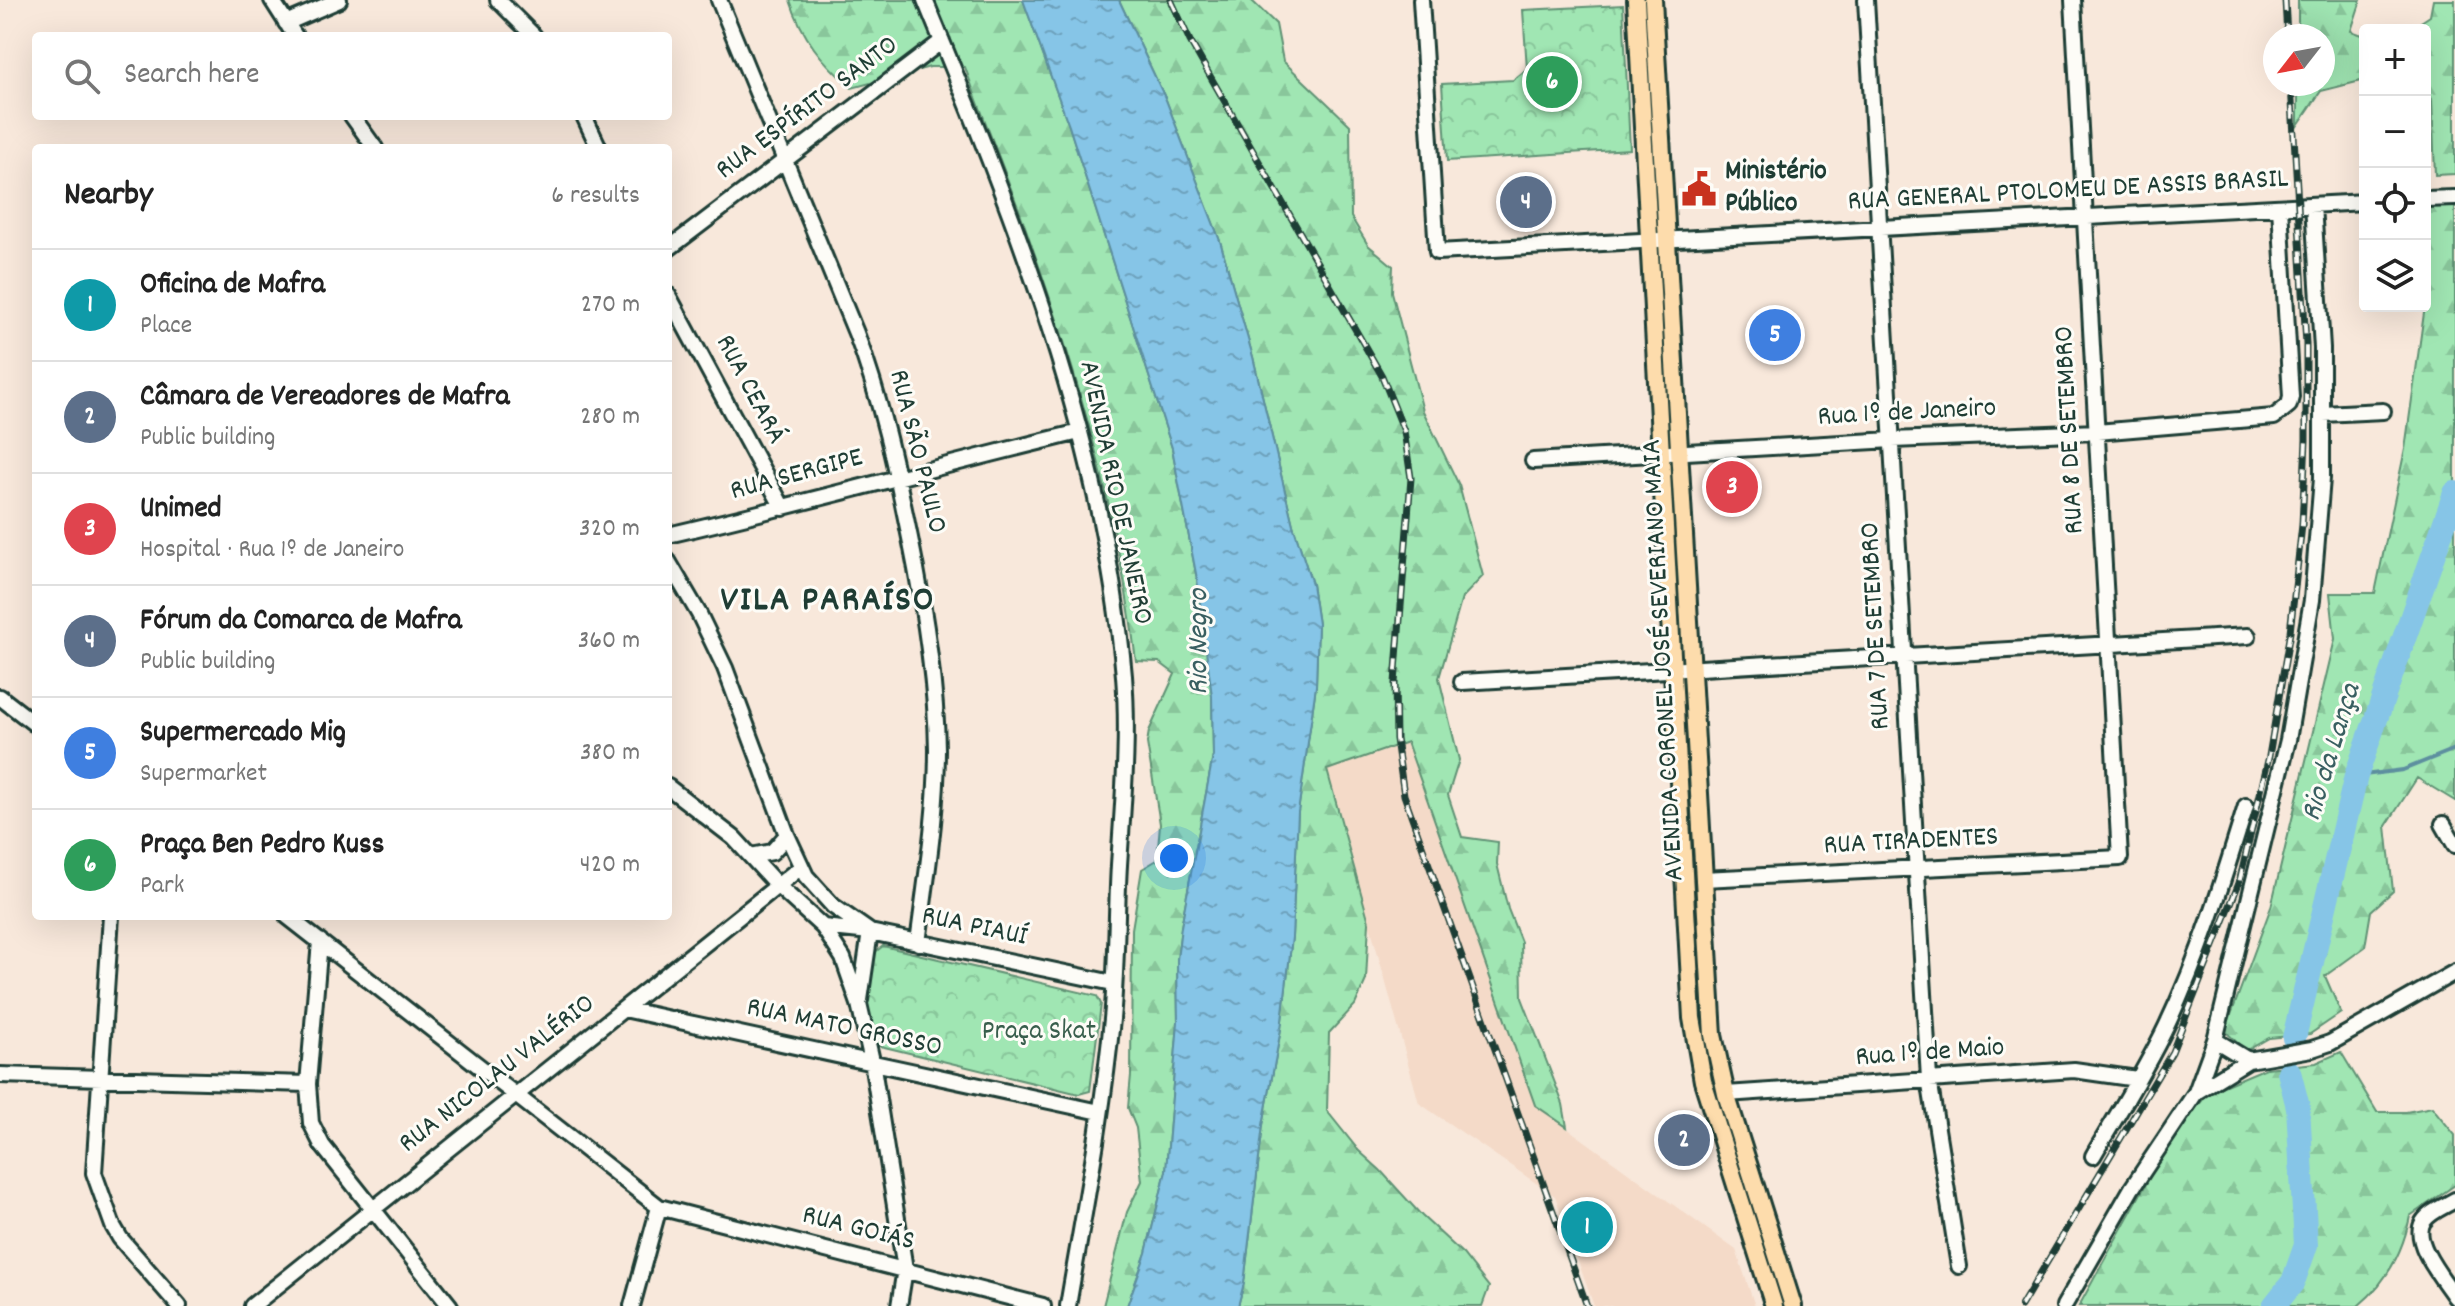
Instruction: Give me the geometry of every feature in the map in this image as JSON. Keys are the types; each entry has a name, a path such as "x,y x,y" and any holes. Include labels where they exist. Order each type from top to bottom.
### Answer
{"main road":[{"name":"AVENIDA CORONEL JOSÉ SEVERIANO MAIA","path":"1636,0 1694,1039 1703,1081 1774,1306"},
{"name":"AVENIDA CORONEL JOSÉ SEVERIANO MAIA","path":"1653,0 1713,1035 1726,1094 1793,1306"}],"street":[{"path":"272,0 291,30 339,0"},
{"path":"498,0 530,32"},
{"name":"RUA SÃO PAULO","path":"719,0 869,366 898,476 927,632 937,748 935,800 918,943"},
{"name":"AVENIDA RIO DE JANEIRO","path":"925,0 1028,259 1080,432 1110,567 1124,676 1126,752 1112,1018 1068,1306"},
{"name":"RUA GENERAL PTOLOMEU DE ASSIS BRASIL","path":"1421,0 1437,252 2359,202"},
{"name":"RUA 7 DE SETEMBRO","path":"1866,0 1929,1079 1959,1266"},
{"name":"RUA 8 DE SETEMBRO","path":"2073,0 2120,858"},
{"name":"RUA ESPÍRITO SANTO","path":"672,246 942,41"},
{"path":"355,120 372,144"},
{"path":"586,120 597,144"},
{"path":"2431,199 2455,198"},
{"path":"2064,1306 2119,1210 2196,1092 2215,1040 2276,794 2304,652 2319,538 2323,414 2313,205"},
{"name":"Rua 1º de Janeiro","path":"1533,461 1892,440 2097,432 2263,419 2282,412 2289,405 2291,397 2280,207"},
{"name":"RUA CEARÁ","path":"672,302 783,508"},
{"path":"2323,414 2383,411"},
{"name":"RUA SERGIPE","path":"672,534 1080,432"},
{"path":"672,568 725,668 801,867 833,906 870,932 859,1004"},
{"path":"1462,682 2248,636"},
{"path":"0,697 32,722"},
{"path":"672,790 734,838 778,886 823,927 843,958 859,1004 872,1061 905,1269 899,1306"},
{"path":"2093,1156 2165,1029 2186,983 2246,806"},
{"path":"2443,824 2455,845"},
{"path":"751,856 772,852 787,835"},
{"name":"RUA TIRADENTES","path":"1703,879 2120,858"},
{"name":"RUA NICOLAU VALÉRIO","path":"252,1306 801,867"},
{"path":"111,920 99,1079 96,1185 120,1238 179,1306"},
{"path":"292,920 659,1207 632,1306"},
{"name":"RUA PIAUÍ","path":"823,927 870,932 1113,983"},
{"path":"320,941 308,1084 311,1123 315,1134 450,1306"},
{"path":"2196,1092 2248,1060 2299,1052 2352,1033 2455,972"},
{"name":"RUA MATO GROSSO","path":"624,1009 1100,1112"},
{"path":"2215,1040 2248,1060"},
{"name":"Rua 1º de Maio","path":"1726,1094 2074,1070 2137,1079"},
{"path":"0,1075 308,1084"},
{"path":"2455,1200 2423,1221 2419,1232 2428,1257 2455,1297"},
{"name":"RUA GOIÁS","path":"659,1207 1043,1306"}],"shaded area":[{"path":"1407,742 1535,1105 1736,1250 1755,1306 1594,1306 1555,1196 1419,1103 1327,770"}],"green space":[{"path":"790,0 1023,0 1069,126 1172,448 1197,579 1212,696 1213,756 1177,960 1178,1022 1166,1171 1146,1253 1127,1306 1103,1306 1127,1212 1142,1181 1136,1128 1128,1108 1132,929 1142,869 1157,860 1160,824 1147,743 1149,731 1175,674 1159,662 1136,661 1108,500 1080,394 1029,238 965,67 930,67 852,88 814,48"},
{"path":"1119,0 1251,0 1276,24 1283,61 1350,125 1351,217 1368,245 1393,266 1392,292 1423,411 1459,485 1483,576 1462,598 1439,678 1459,760 1448,795 1462,837 1498,842 1497,864 1508,909 1521,942 1522,998 1563,1104 1567,1127 1535,1105 1407,742 1327,770 1369,922 1366,980 1355,1005 1329,1033 1327,1111 1359,1151 1463,1254 1489,1287 1482,1306 1238,1306 1244,1283 1263,1125 1281,1029 1292,937 1298,812 1316,686 1318,624 1312,584 1293,525 1253,357 1220,241 1166,100"},
{"path":"2298,0 2361,0 2351,31 2359,34 2359,82 2335,88 2335,24 2298,24"},
{"path":"2433,0 2455,0 2455,174 2435,175 2431,24 2418,24 2430,16"},
{"path":"1623,5 1630,149 1447,161 1442,84 1513,80 1527,69 1523,10"},
{"path":"2298,96 2318,96 2298,125"},
{"path":"2455,205 2455,801 2417,778 2386,826 2393,891 2371,911 2365,947 2325,976 2341,1013 2310,1034 2269,1038 2246,1051 2225,1031 2271,907 2335,639 2330,593 2375,593 2405,449 2424,312 2431,312 2431,206"},
{"name":"Praça Skat","path":"883,946 1097,996 1101,1004 1090,1091 1079,1094 868,1043 862,1038 874,953"},
{"path":"2341,1052 2377,1112 2406,1112 2432,1107 2455,1135 2455,1185 2410,1216 2392,1266 2368,1297 2358,1306 2079,1306 2168,1144 2209,1092 2266,1068 2316,1063"}],"water":[{"path":"1023,0 1119,0 1166,100 1220,241 1253,357 1293,525 1312,584 1318,624 1316,686 1298,812 1292,937 1281,1029 1263,1125 1244,1283 1238,1306 1127,1306 1146,1253 1166,1171 1178,1022 1177,960 1213,756 1212,696 1197,579 1172,448 1069,126"}],"waterway":[{"name":"Rio da Lança","path":"2294,1038 2356,776 2455,493"},
{"path":"2356,776 2403,770 2455,749"},
{"name":"Rio da Lança","path":"2274,1306 2293,1282 2306,1245 2298,1107 2289,1072"}],"railway":[{"path":"1171,0 1190,41 1382,376 1404,431 1411,478 1395,683 1396,739 1404,795 1587,1306"},
{"path":"2285,0 2286,24"},
{"path":"2021,1306 2172,1052 2239,883 2269,756 2290,632 2302,525 2306,440 2306,344 2292,96"}],"place":[{"name":"Praça Ben Pedro Kuss","path":"1552,82"},
{"name":"Ministério Público","path":"1699,189"},
{"name":"Fórum da Comarca de Mafra","path":"1526,202"},
{"name":"Supermercado Mig","path":"1775,335"},
{"name":"Unimed","path":"1732,487"},
{"name":"Câmara de Vereadores de Mafra","path":"1684,1140"},
{"name":"Oficina de Mafra","path":"1587,1227"}],"district":[{"name":"VILA PARAÍSO","path":"828,602"}],"water label":[{"name":"Rio Negro","path":"1200,642"}]}
